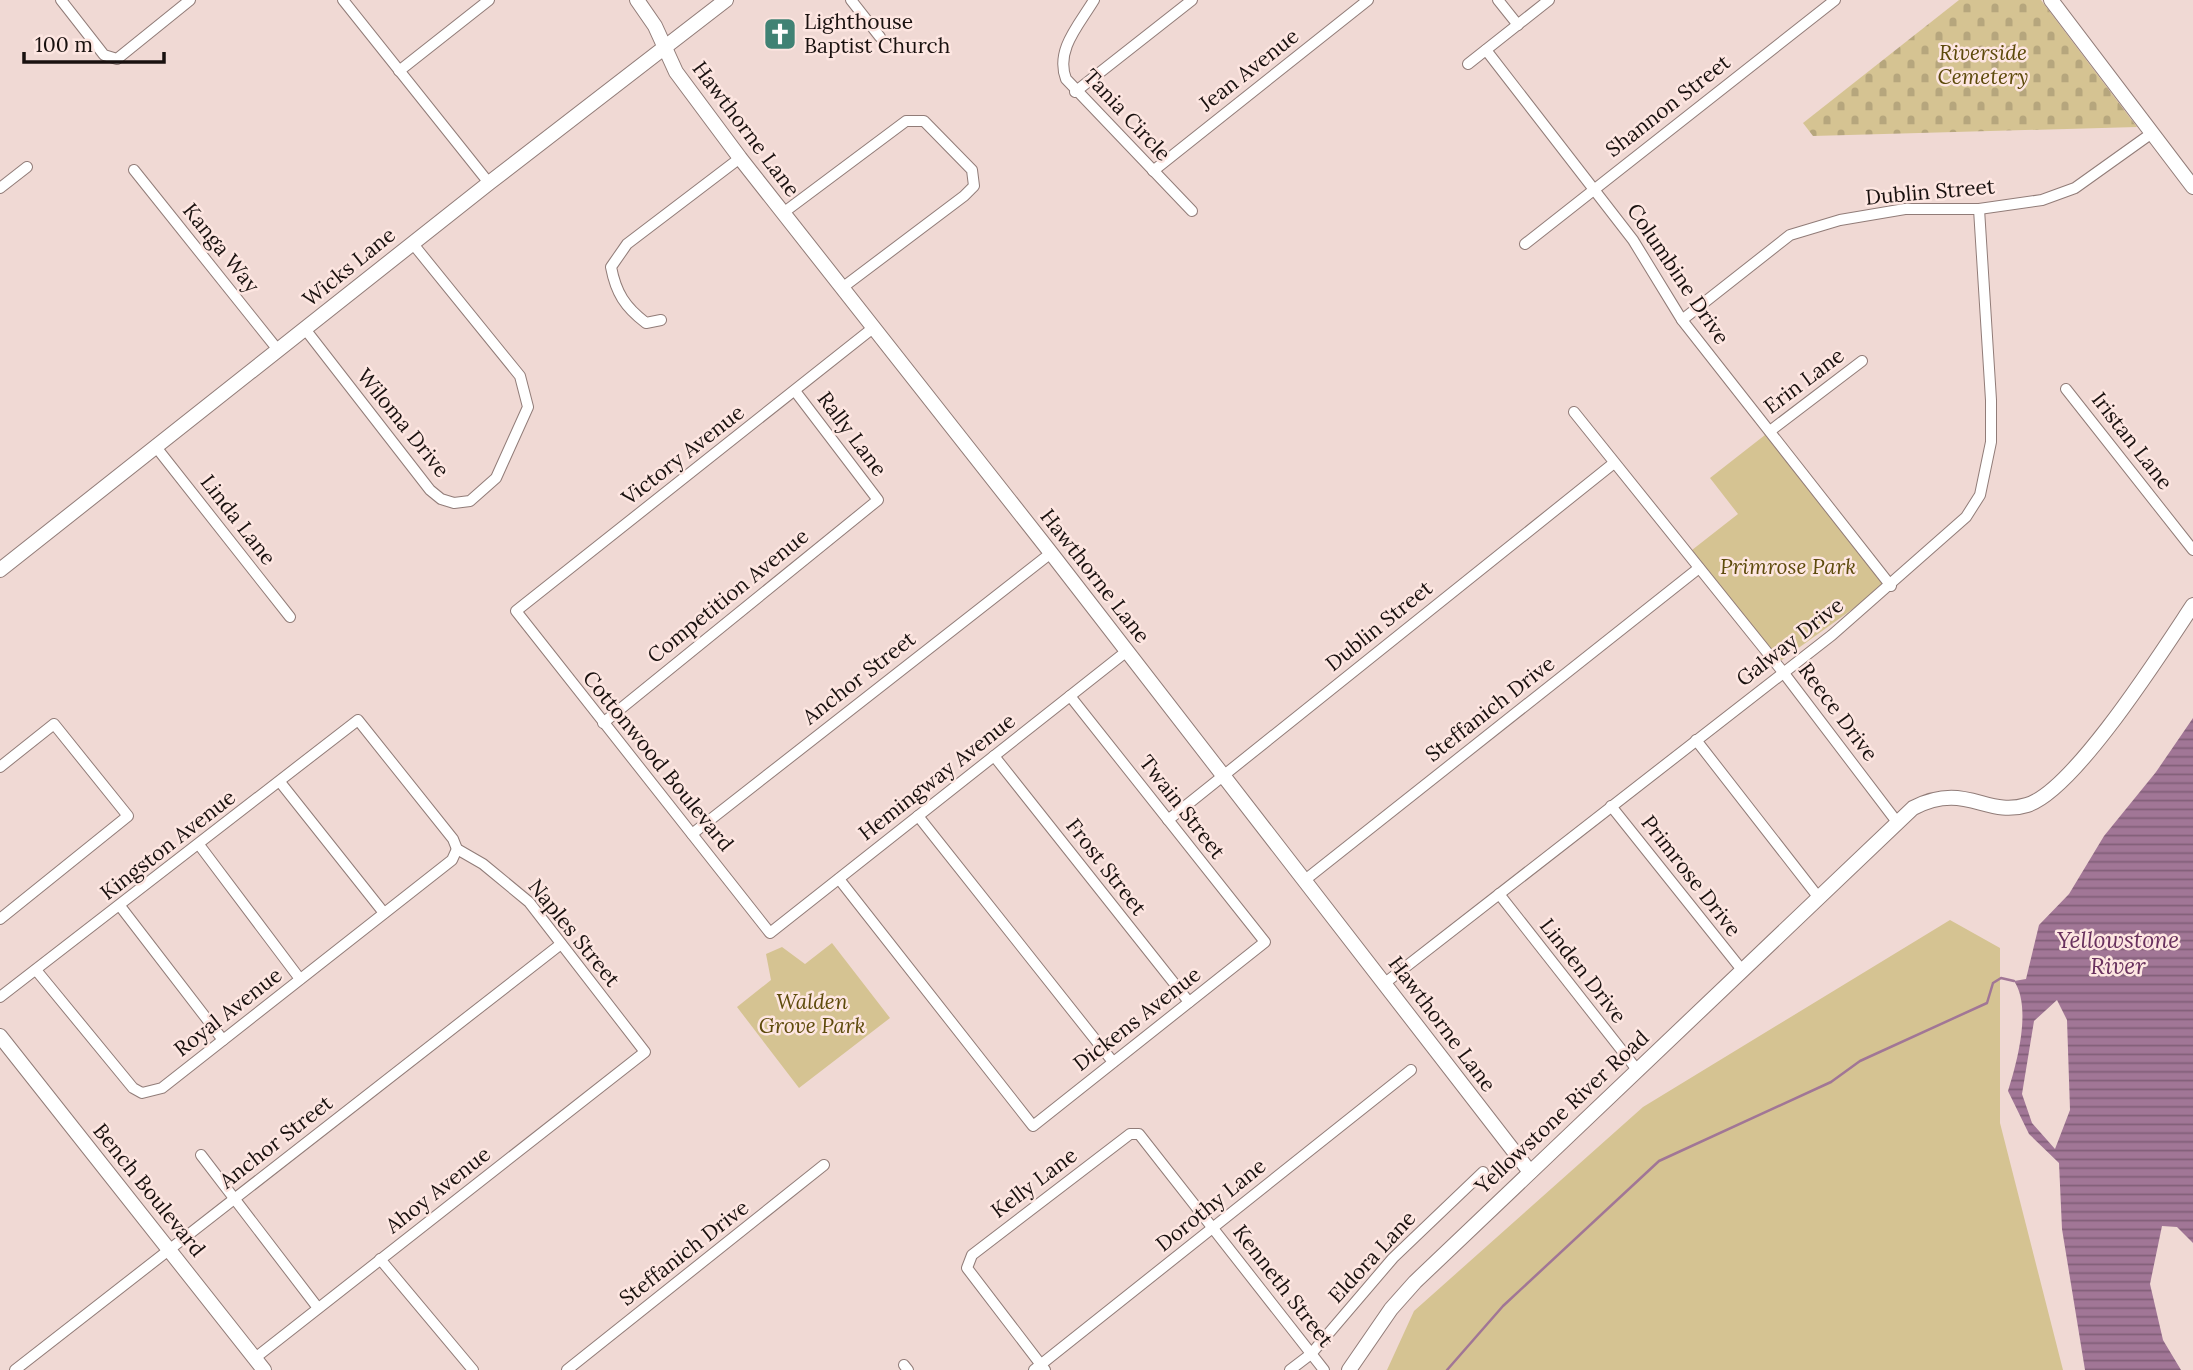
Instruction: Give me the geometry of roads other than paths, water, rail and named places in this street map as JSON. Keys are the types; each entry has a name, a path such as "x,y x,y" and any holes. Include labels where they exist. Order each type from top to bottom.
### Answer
{"street":[{"path":"61,0 104,55 117,59 190,1"},
{"path":"343,0 489,183"},
{"path":"399,71 489,0"},
{"name":"Hawthorne Lane","path":"637,0 688,89 740,158 1051,553 1530,1172"},
{"name":"Wicks Lane","path":"0,570 489,183 726,0"},
{"path":"851,0 880,37"},
{"name":"Tania Circle","path":"1094,0 1064,51 1060,65 1075,92 1192,211"},
{"path":"1075,92 1192,0"},
{"name":"Jean Avenue","path":"1153,171 1368,0"},
{"path":"1498,0 1518,25"},
{"path":"1468,64 1549,0"},
{"name":"Shannon Street","path":"1525,244 1835,0"},
{"path":"2051,0 2193,187"},
{"name":"Columbine Drive","path":"1486,50 1633,240 1682,320 1891,586"},
{"path":"783,213 906,121 924,121 972,170 974,186 842,288"},
{"name":"Dublin Street","path":"1682,320 1790,234 1840,220 1905,209 1979,209 2042,200 2075,188 2151,133"},
{"path":"662,320 646,323 628,309 615,288 611,267 626,244 740,158"},
{"path":"0,188 27,167"},
{"name":"Kanga Way","path":"134,170 278,350"},
{"name":"Galway Drive","path":"1385,983 1891,586 1966,517 1980,495 1991,442 1991,400 1979,209"},
{"name":"Wiloma Drive","path":"305,330 430,490 441,499 454,503 470,501 496,478 528,407 520,376 413,244"},
{"name":"Victory Avenue","path":"516,611 873,328"},
{"name":"Erin Lane","path":"1770,431 1862,361"},
{"name":"Iristan Lane","path":"2066,389 2193,551"},
{"name":"Rally Lane","path":"795,391 878,500"},
{"name":"Reece Drive","path":"1574,412 1783,672 1897,822"},
{"name":"Linda Lane","path":"156,447 290,617"},
{"name":"Dublin Street","path":"1168,820 1614,463"},
{"name":"Competition Avenue","path":"603,723 878,500"},
{"name":"Anchor Street","path":"692,834 1051,553"},
{"name":"Steffanich Drive","path":"1305,880 1699,568"},
{"name":"Yellowstone River Road","path":"1349,1370 1415,1282 1913,808 1933,798 1955,796 2009,808 2042,799 2055,789 2084,756 2193,605"},
{"name":"Cottonwood Boulevard","path":"516,611 770,933"},
{"name":"Hemingway Avenue","path":"770,933 1127,651"},
{"name":"Twain Street","path":"1070,696 1265,942"},
{"name":"Kingston Avenue","path":"0,998 200,846 358,720"},
{"name":"Naples Street","path":"358,720 453,839 457,849 483,864 529,902 645,1052"},
{"path":"0,767 54,724 128,816 0,919"},
{"path":"1696,740 1819,898"},
{"name":"Frost Street","path":"994,756 1189,1002"},
{"path":"280,782 384,913"},
{"name":"Primrose Drive","path":"1611,806 1742,970"},
{"path":"918,816 1113,1062"},
{"path":"200,846 300,979"},
{"name":"Royal Avenue","path":"36,970 133,1088 142,1093 162,1088 452,860 457,849"},
{"name":"Dickens Avenue","path":"839,879 1033,1125 1265,942"},
{"name":"Linden Drive","path":"1499,894 1638,1071"},
{"path":"120,906 223,1040"},
{"name":"Anchor Street","path":"15,1370 561,944"},
{"name":"Bench Boulevard","path":"0,1036 264,1370"},
{"name":"Ahoy Avenue","path":"255,1358 645,1052"},
{"name":"Dorothy Lane","path":"1040,1368 1410,1070"},
{"name":"Kenneth Street","path":"1130,1134 1139,1134 1324,1370"},
{"name":"Kelly Lane","path":"1040,1368 967,1268 972,1255 1130,1134"},
{"path":"201,1155 318,1308"},
{"name":"Steffanich Drive","path":"567,1370 824,1165"},
{"name":"Eldora Lane","path":"1290,1370 1311,1354 1394,1258 1483,1172"},
{"path":"380,1259 473,1370"}],"water":[{"name":"Yellowstone River","path":"2193,718 2193,1243 2177,1227 2162,1226 2150,1284 2163,1340 2181,1370 2085,1370 2062,1229 2059,1163 2029,1134 2008,1091 2019,1051 2022,1020 2022,1005 2014,981 2026,979 2039,925 2069,894 2104,836 2156,772","holes":["2057,1000 2067,1020 2070,1110 2055,1149 2032,1123 2022,1094 2034,1021"]}],"waterway":[{"path":"1447,1370 1503,1306 1659,1161 1831,1082 1860,1061 1987,1003 1993,983 2001,978 2014,981"}],"place":[{"name":"Lighthouse Baptist Church","path":"780,34"}],"park label":[{"name":"Riverside Cemetery","path":"1983,65"},
{"name":"Primrose Park","path":"1788,567"},
{"name":"Walden Grove Park","path":"812,1014"}]}
